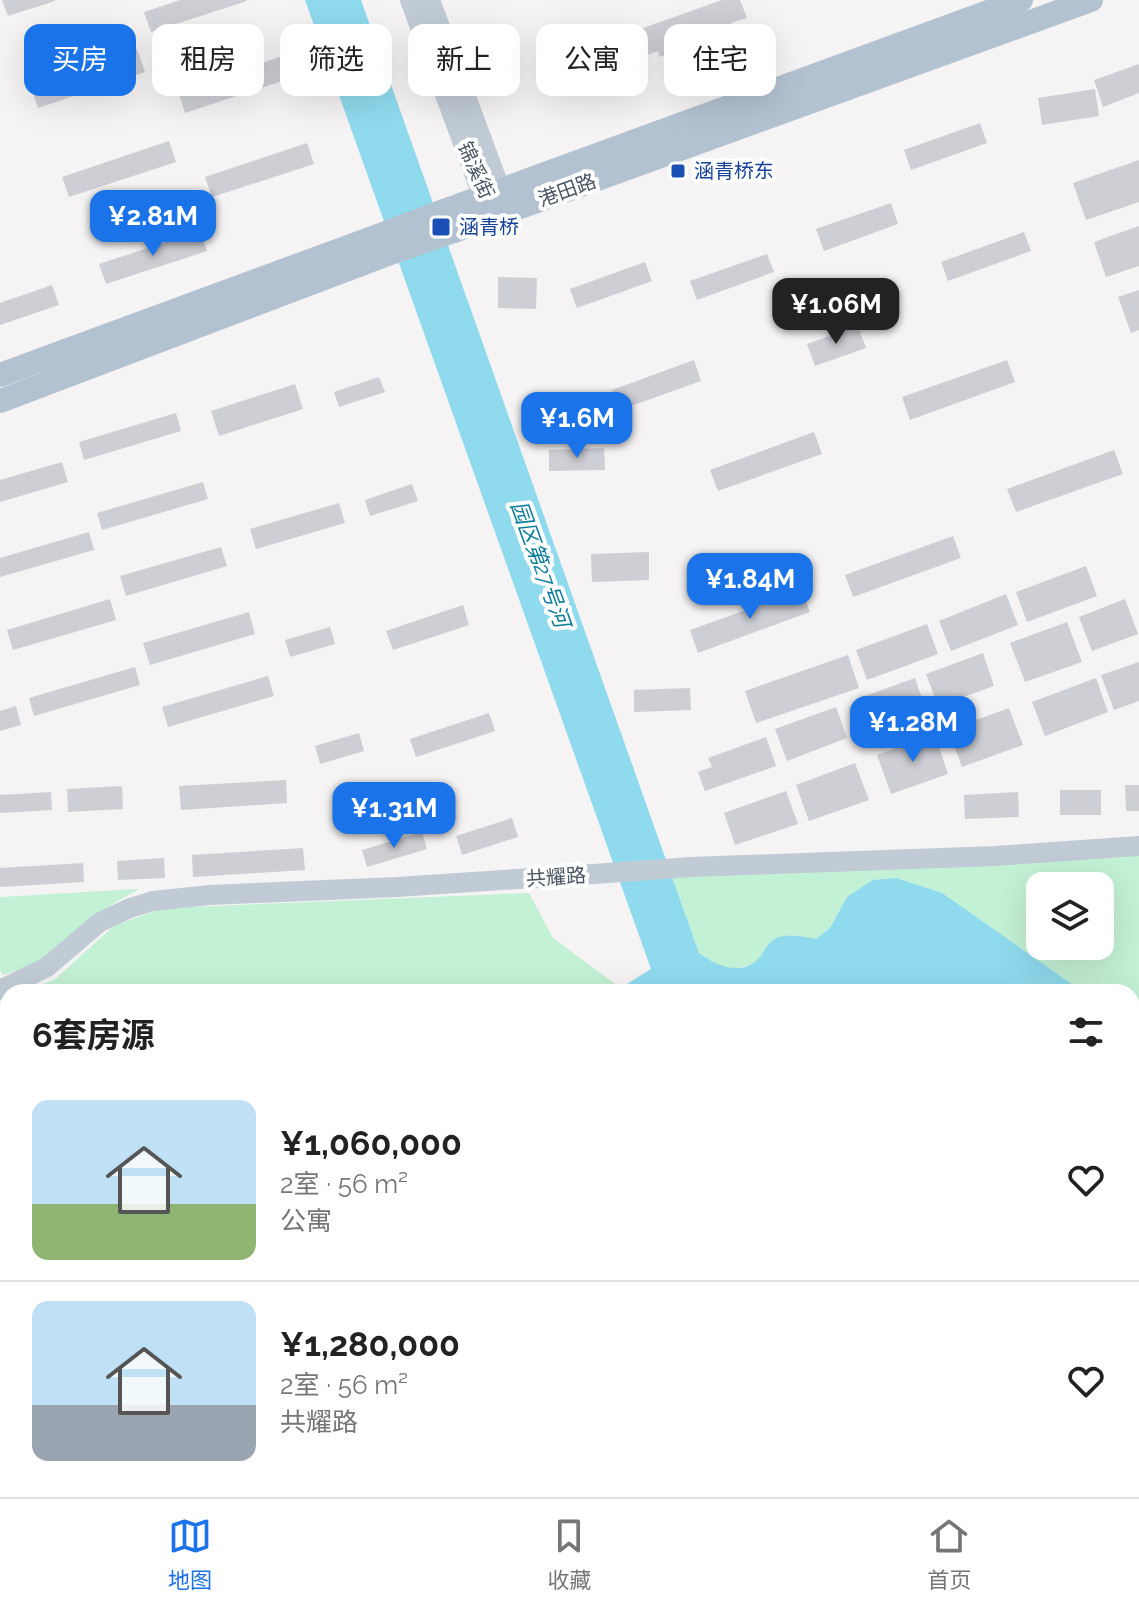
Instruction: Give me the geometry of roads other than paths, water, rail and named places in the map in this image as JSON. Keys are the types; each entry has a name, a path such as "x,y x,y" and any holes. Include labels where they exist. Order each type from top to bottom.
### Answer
{"main road":[{"name":"港田路","path":"0,401 494,201 1021,0"},
{"name":"港田路","path":"494,201 1091,0"},
{"name":"港田路","path":"0,375 390,243"}],"street":[{"name":"锦溪街","path":"410,0 494,201"},
{"name":"锦溪街","path":"430,0 494,201"},
{"name":"共耀路","path":"12,984 47,967 100,922 153,901 691,867 995,856 1139,846"}],"water":[{"path":"305,0 361,0 370,24 314,24"},
{"name":"园区第27号河","path":"392,87 699,953 727,967 750,965 771,942 783,936 816,939 830,928 847,897 873,880 896,878 942,893 1026,952 1026,960 1037,960 1072,984 627,984 651,969 339,96 392,96"}],"place":[{"name":"涵青桥东","path":"678,171"},
{"name":"涵青桥","path":"441,227"}]}
